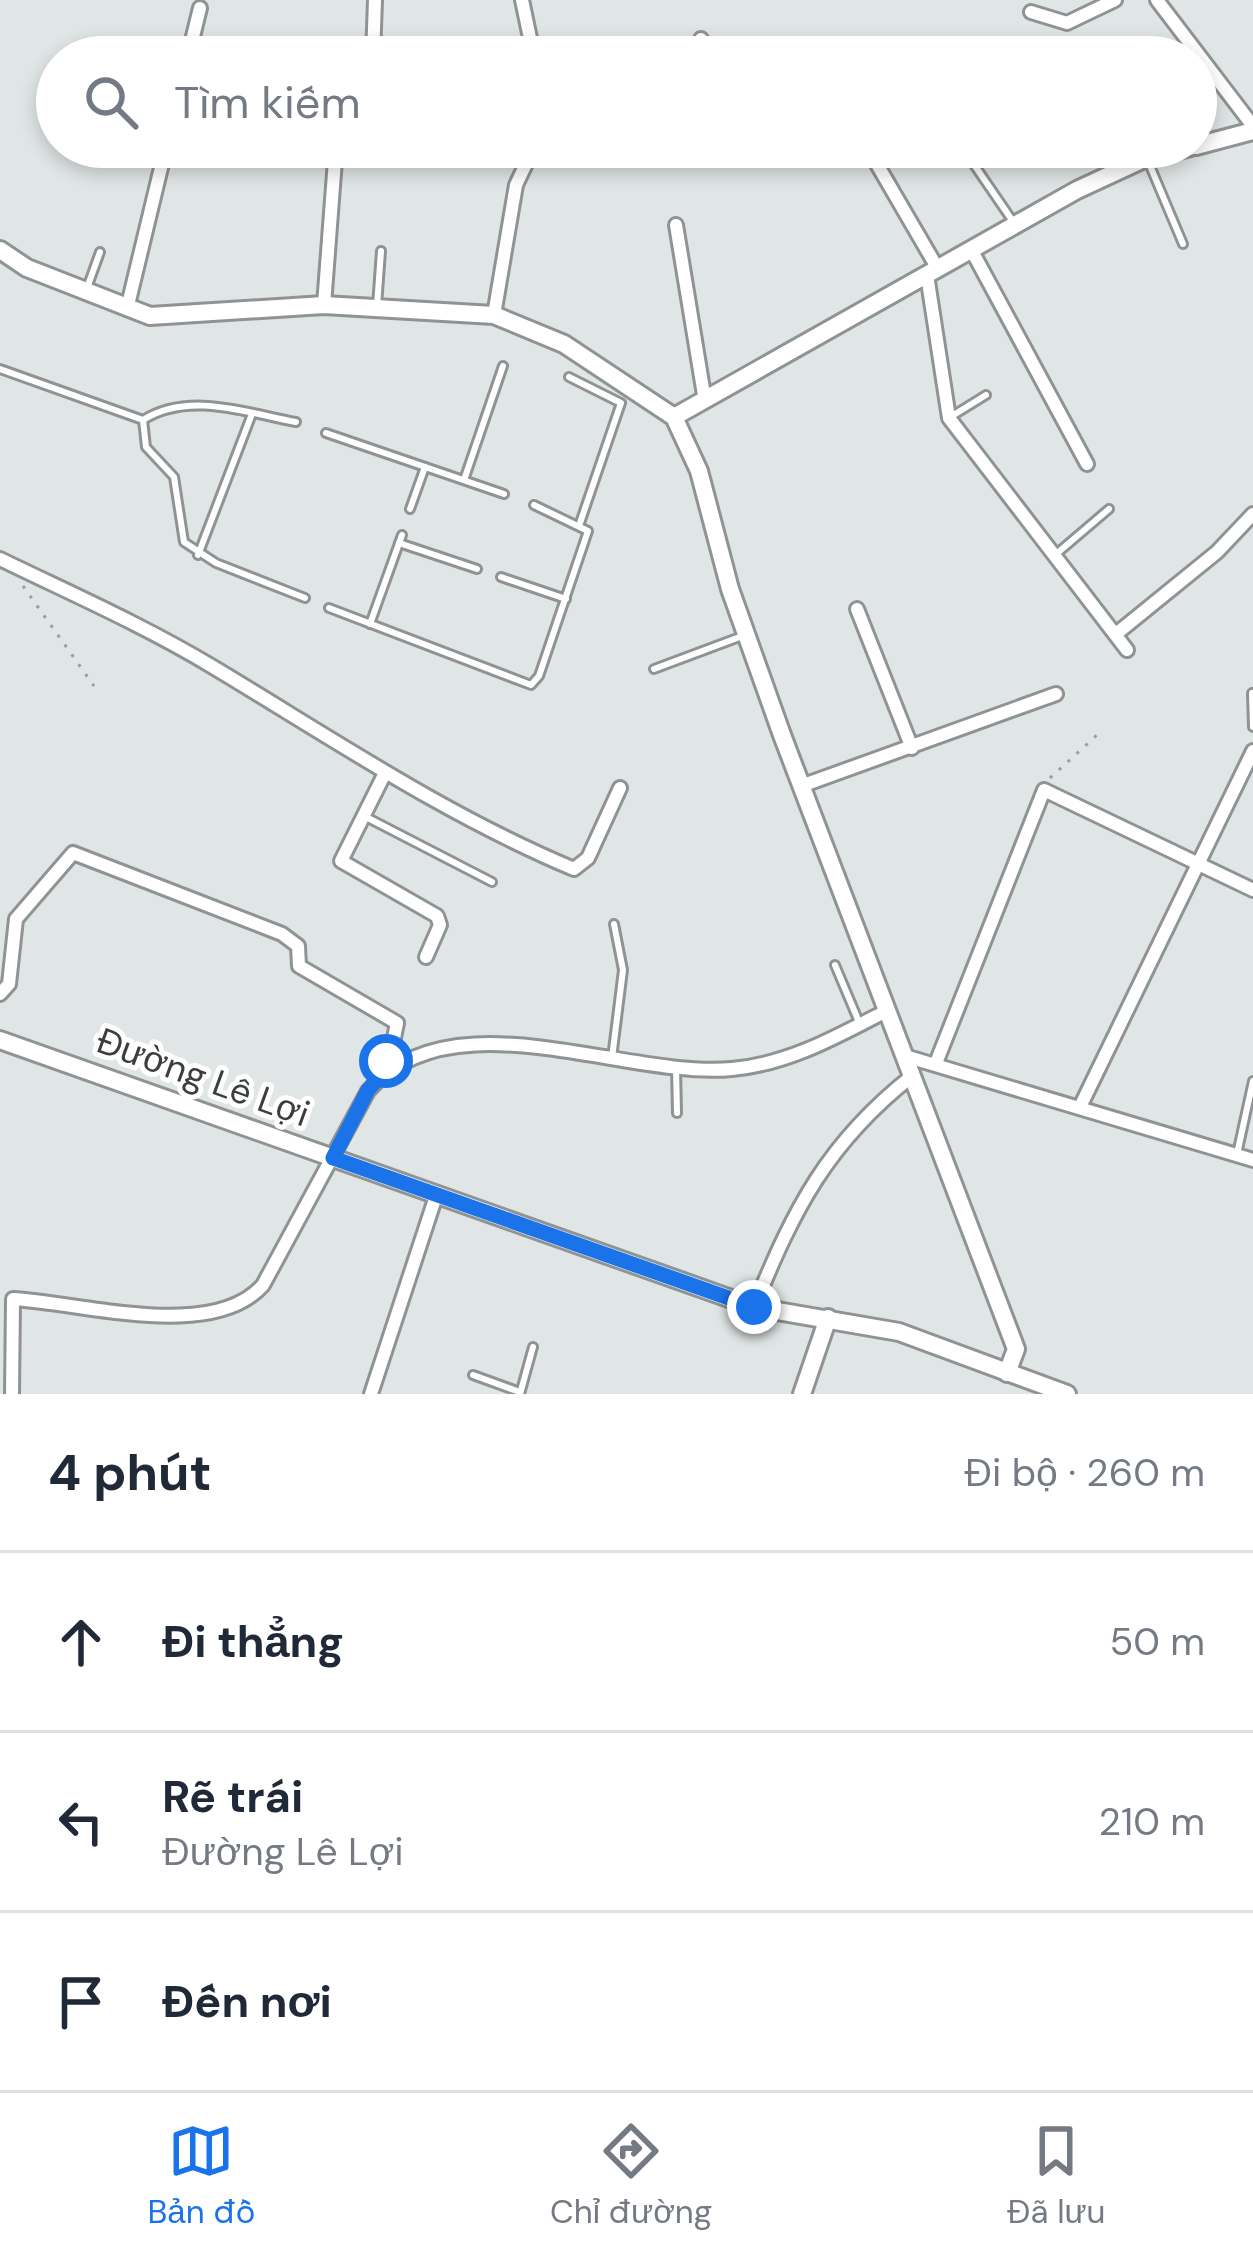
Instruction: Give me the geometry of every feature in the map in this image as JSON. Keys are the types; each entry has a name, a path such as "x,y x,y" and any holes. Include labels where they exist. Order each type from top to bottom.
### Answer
{"street":[{"path":"373,36 374,0"},
{"path":"521,0 529,36"},
{"path":"1031,12 1067,23 1114,0"},
{"path":"1157,0 1184,36"},
{"path":"193,36 200,8"},
{"path":"1217,81 1253,129 1217,139"},
{"path":"127,309 161,168"},
{"path":"323,305 335,168"},
{"path":"494,315 516,185 524,168"},
{"path":"878,168 933,272 949,418 1127,650"},
{"path":"674,417 704,395 1127,168"},
{"path":"676,225 704,395"},
{"path":"0,250 27,268 127,309 164,316 323,305 494,315 564,344 674,417 699,471 745,635 1016,1349 1007,1373"},
{"path":"972,251 1087,464"},
{"path":"1116,634 1217,552 1253,514"},
{"path":"0,559 156,634 384,775 509,842 574,868 587,858 620,788"},
{"path":"857,609 912,748"},
{"path":"801,786 1056,694"},
{"path":"1080,1107 1253,752"},
{"path":"384,775 341,861 437,916 440,925 426,957"},
{"path":"936,1064 1044,790 1253,890"},
{"path":"0,994 9,984 16,920 74,853 297,944 299,967 397,1023 388,1068"},
{"path":"12,1394 14,1299 168,1316 230,1311 263,1285 368,1090 388,1068 445,1049 516,1045 727,1070 776,1063 886,1011"},
{"name":"Đường Lê Lợi","path":"0,1040 754,1307 899,1331 1067,1394"},
{"path":"905,1057 1253,1160"},
{"path":"754,1307 810,1187 862,1115 912,1076"},
{"path":"371,1394 437,1193"},
{"path":"802,1394 828,1318"}],"lane":[{"path":"976,168 1016,226"},
{"path":"1150,168 1183,244"},
{"path":"377,306 381,251"},
{"path":"86,291 100,252"},
{"path":"464,480 503,367"},
{"path":"0,369 143,420"},
{"path":"569,377 621,404 580,523"},
{"path":"949,418 986,395"},
{"path":"143,420 160,410 204,404 296,422"},
{"path":"198,555 252,414"},
{"path":"143,420 146,447 174,476 184,542 198,555 305,598"},
{"path":"326,433 505,494"},
{"path":"410,509 425,467"},
{"path":"329,608 531,685 588,538 588,530 580,523 534,505"},
{"path":"1055,555 1108,508"},
{"path":"370,624 400,539 477,569"},
{"path":"501,578 566,599"},
{"path":"654,669 745,635"},
{"path":"1252,693 1253,727"},
{"path":"363,815 492,882"},
{"path":"612,1058 623,970 614,924"},
{"path":"835,965 860,1025"},
{"path":"676,1065 677,1113"},
{"path":"1237,1154 1253,1082"},
{"path":"473,1375 518,1393 533,1347"}],"path":[{"path":"16,567 36,608 94,686"},
{"path":"1044,790 1097,735"}],"route":[{"path":"386,1061 388,1068 368,1090 333,1158 754,1307"}]}
